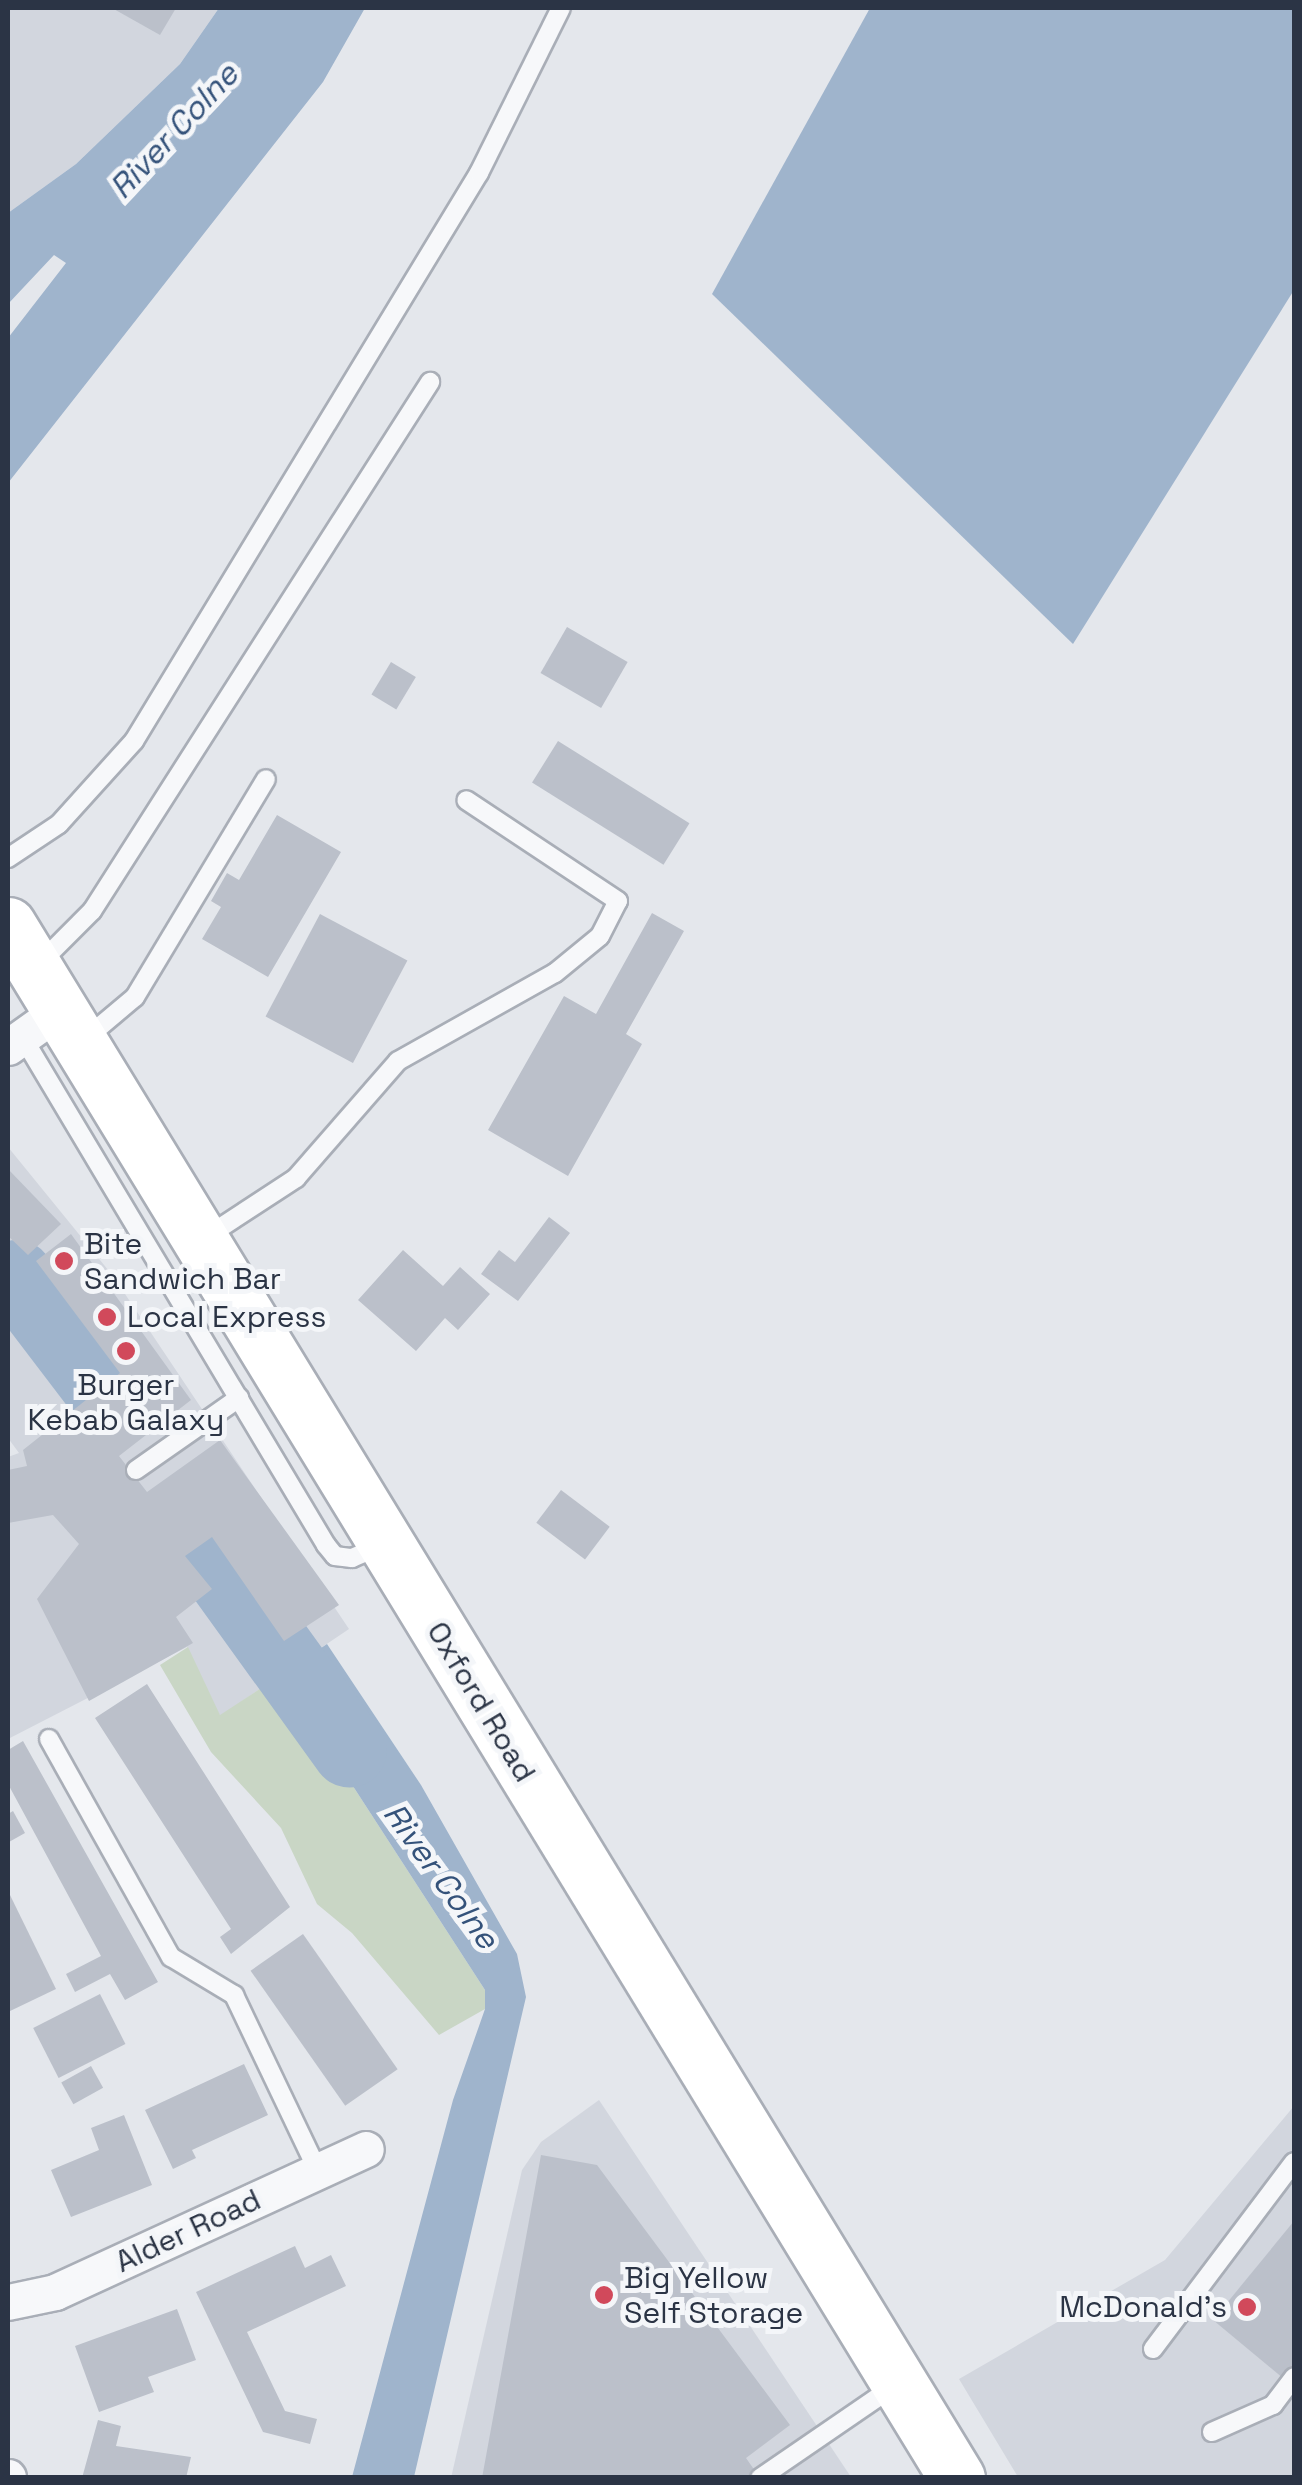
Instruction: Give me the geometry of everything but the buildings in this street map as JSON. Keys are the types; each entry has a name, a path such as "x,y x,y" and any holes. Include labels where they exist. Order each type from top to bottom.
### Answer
{"main road":[{"name":"Oxford Road","path":"36,1004 201,1240 957,2478"}],"street":[{"name":"Alder Road","path":"8,2302 55,2292 366,2150"}],"lane":[{"path":"8,858 59,824 134,741 479,173 561,8"},
{"path":"36,1004 430,382"},
{"path":"36,1004 135,997 266,779"},
{"path":"201,1240 296,1178 398,1061 555,973 600,936 618,901 466,800"},
{"path":"36,1004 240,1398 335,1556 352,1558 386,1544"},
{"path":"136,1470 240,1398"},
{"path":"49,1739 172,1957 234,1994 318,2171"},
{"path":"1153,2348 1294,2162"},
{"path":"1212,2432 1272,2405 1294,2378"},
{"path":"760,2478 900,2382"}],"shaded area":[{"path":"8,8 219,8 180,64 76,164 8,213"},
{"path":"8,1147 113,1276 349,1629 220,1716 187,1647 8,1739 8,1457 19,1453 8,1438"},
{"name":"Big Yellow Self Storage","path":"599,2100 851,2477 451,2478 522,2170 541,2142"},
{"path":"1294,2106 1294,2476 1018,2477 959,2379 1165,2260"}],"green space":[{"path":"188,1647 220,1715 281,1675 485,1990 485,2009 439,2035 352,1933 317,1904 281,1828 211,1752 160,1665"}],"water":[{"path":"219,8 365,8 323,82 8,483 8,338 66,263 54,255 8,304 8,213 76,164 180,64"},
{"path":"870,8 1294,8 1294,290 1073,644 712,294"},
{"path":"327,1644 421,1785 517,1954 526,1997 414,2477 352,2477 453,2100 485,2009 485,1990 281,1675"}],"waterway":[{"name":"River Colne","path":"16,1277 99,1386"},
{"name":"River Colne","path":"205,1550 349,1750"}],"place":[{"name":"Bite Sandwich Bar","path":"64,1261"},
{"name":"Local Express","path":"107,1317"},
{"name":"Burger Kebab Galaxy","path":"126,1351"},
{"name":"Big Yellow Self Storage","path":"604,2295"},
{"name":"McDonald's","path":"1247,2307"}]}
